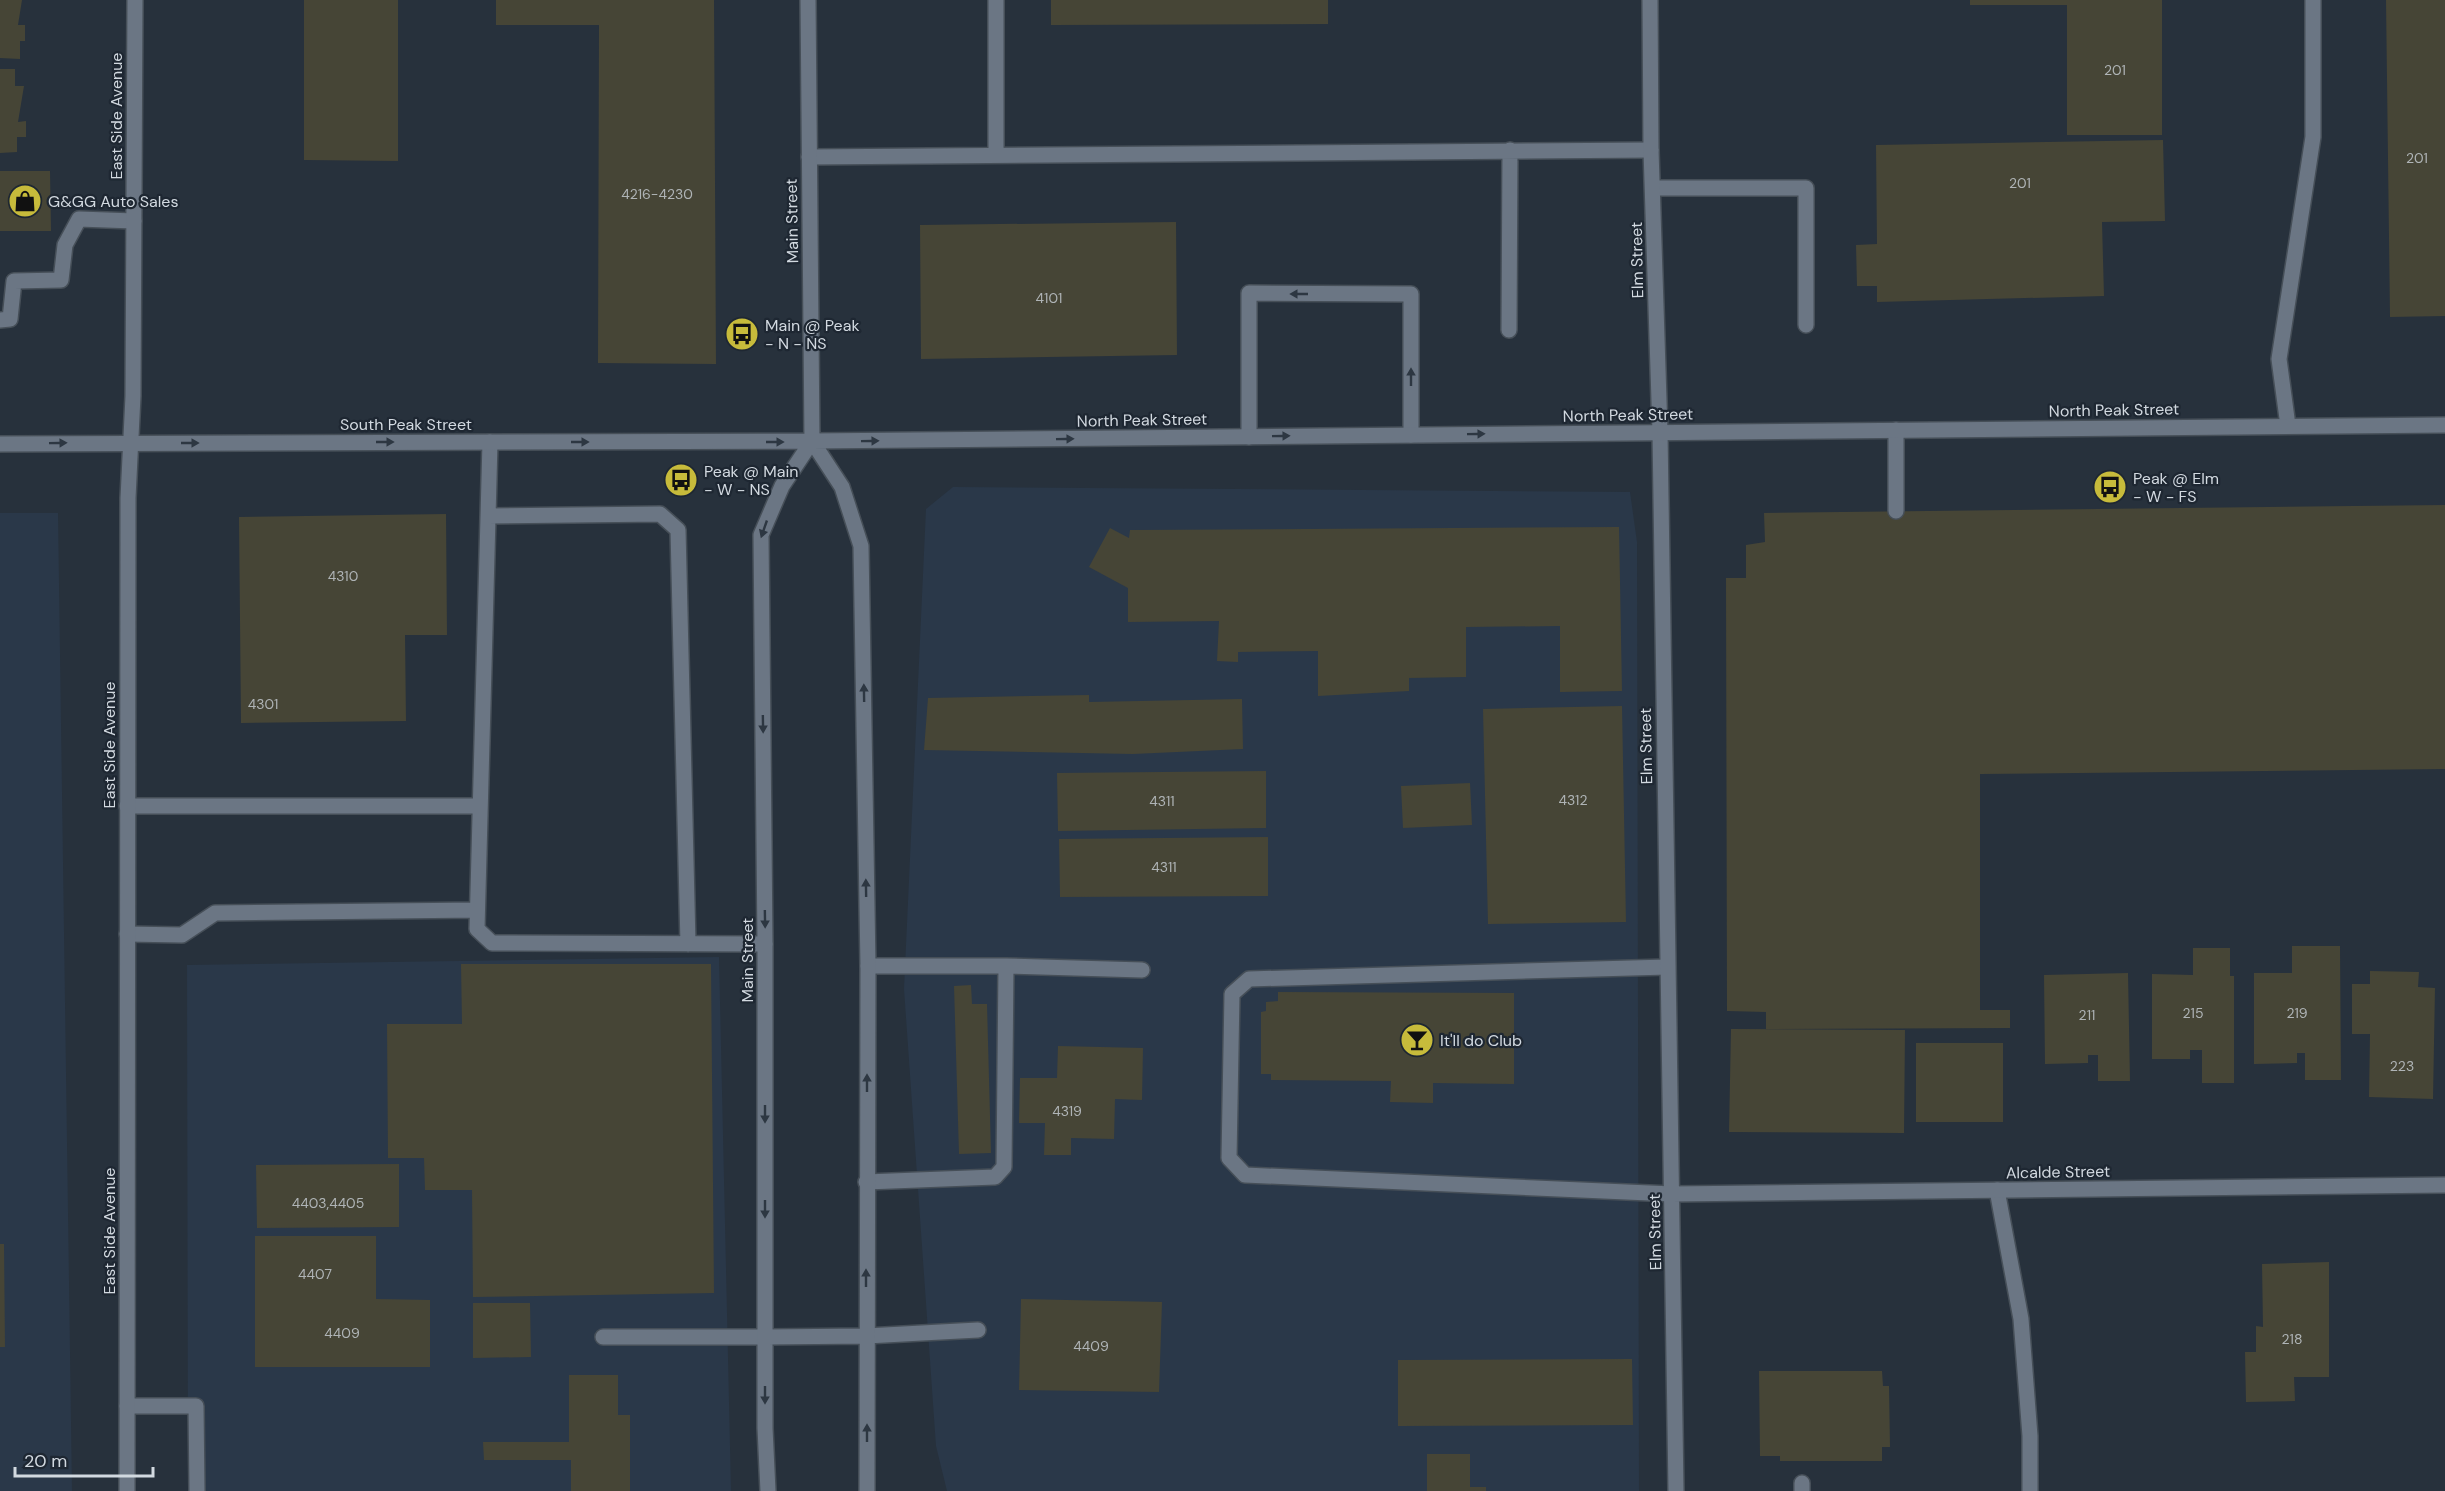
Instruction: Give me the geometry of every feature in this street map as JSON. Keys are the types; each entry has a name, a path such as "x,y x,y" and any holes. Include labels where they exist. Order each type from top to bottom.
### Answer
{"main road":[{"name":"East Side Avenue","path":"127,1491 128,498 132,444 135,0"},
{"name":"Main Street","path":"768,1491 765,1428 765,944 761,534 782,486 812,441 808,0"},
{"path":"996,0 996,155"},
{"name":"Elm Street","path":"1650,0 1651,150 1660,432 1676,1491"},
{"path":"2288,426 2279,359 2313,137 2313,0"},
{"path":"1509,330 1510,150"},
{"path":"809,157 1651,150"},
{"path":"1654,188 1806,188 1806,325"},
{"path":"0,320 10,320 14,281 61,279 64,245 79,219 134,221"},
{"path":"1249,436 1249,293 1411,294 1411,435"},
{"name":"North Peak Street","path":"812,441 2445,424"},
{"path":"1896,430 1896,511"},
{"path":"812,441 842,487 861,546 868,966 867,1491"},
{"name":"South Peak Street","path":"0,444 812,441"},
{"path":"490,442 477,929 492,943 765,944"},
{"path":"488,516 660,514 678,530 687,944"},
{"path":"127,806 480,806"},
{"path":"127,934 182,935 215,913 477,910"},
{"path":"868,966 1006,966 1142,970"},
{"path":"866,1182 995,1177 1004,1167 1006,966"},
{"name":"Alcalde Street","path":"1667,967 1249,979 1232,994 1229,1158 1245,1174 1672,1194 2445,1185"},
{"path":"1997,1190 2021,1319 2030,1436 2030,1491"},
{"path":"603,1337 866,1336 978,1330"},
{"path":"126,1406 196,1406 197,1491"}],"shaded area":[{"path":"953,487 1630,492 1637,542 1639,1491 947,1491 936,1446 904,989 926,509"},
{"path":"0,513 58,513 72,1491 0,1491"},
{"path":"719,957 731,1491 188,1491 187,965"}],"building":[{"path":"0,0 22,0 18,25 25,25 25,41 20,41 20,59 0,58"},
{"path":"304,0 398,0 398,161 304,160"},
{"path":"496,0 714,0 716,364 598,363 599,25 496,25"},
{"path":"1051,0 1328,0 1328,24 1051,25"},
{"path":"1970,0 2162,0 2162,135 2067,135 2067,5 1970,5"},
{"path":"2386,0 2445,0 2445,316 2390,317"},
{"path":"0,69 15,69 15,86 24,86 18,122 26,121 26,137 17,137 17,152 0,153"},
{"path":"2163,140 2165,221 2102,222 2104,296 1877,302 1877,286 1857,286 1856,245 1877,244 1876,145"},
{"name":"G&GG Auto Sales","path":"0,171 50,171 51,231 0,231"},
{"path":"1176,222 1177,355 921,359 920,225"},
{"path":"2445,505 2445,769 1980,774 1980,1010 2010,1010 2010,1028 1766,1029 1766,1012 1727,1011 1726,578 1746,578 1746,545 1765,542 1764,513"},
{"path":"446,514 447,635 405,635 406,721 241,723 239,517"},
{"path":"1619,527 1622,691 1560,692 1560,626 1466,627 1466,677 1409,678 1409,691 1318,696 1318,651 1238,652 1238,662 1217,661 1219,621 1128,622 1128,588 1089,567 1110,528 1129,538 1130,530"},
{"path":"1089,695 1089,702 1242,699 1243,749 1133,754 924,750 928,698"},
{"path":"1622,706 1626,922 1488,924 1483,709"},
{"path":"1266,771 1266,828 1058,831 1057,773"},
{"path":"1470,783 1472,825 1403,828 1401,786"},
{"path":"1268,837 1268,896 1060,897 1059,839"},
{"path":"2292,946 2340,946 2341,1080 2305,1080 2305,1053 2297,1053 2297,1063 2254,1064 2254,973 2292,973"},
{"path":"2193,948 2230,948 2230,976 2234,976 2234,1083 2202,1083 2202,1050 2190,1050 2190,1059 2152,1059 2152,974 2193,975"},
{"path":"461,964 711,964 714,1293 473,1297 472,1190 425,1190 424,1158 388,1158 387,1024 462,1024"},
{"path":"2370,971 2419,972 2418,987 2435,988 2433,1099 2369,1097 2370,1034 2352,1034 2352,984 2370,984"},
{"path":"2128,973 2130,1081 2098,1081 2098,1055 2088,1055 2088,1063 2045,1064 2044,975"},
{"path":"971,985 972,1004 987,1004 991,1153 959,1154 954,986"},
{"path":"1278,992 1514,993 1514,1084 1433,1083 1433,1103 1390,1102 1391,1081 1271,1080 1271,1074 1261,1074 1261,1012 1266,1011 1266,1002 1278,1001"},
{"path":"1731,1029 1905,1030 1904,1133 1729,1132"},
{"path":"1916,1043 2003,1043 2003,1122 1916,1122"},
{"path":"1058,1046 1143,1048 1142,1100 1115,1099 1114,1139 1071,1138 1071,1155 1044,1155 1045,1123 1019,1123 1020,1078 1057,1078"},
{"path":"399,1164 399,1227 257,1228 256,1165"},
{"path":"255,1236 376,1236 376,1299 430,1300 430,1367 255,1367"},
{"path":"0,1244 4,1244 5,1347 0,1347"},
{"path":"2329,1262 2329,1377 2294,1377 2295,1401 2246,1402 2245,1352 2256,1352 2256,1326 2263,1327 2262,1264"},
{"path":"1021,1299 1162,1302 1159,1392 1019,1390"},
{"path":"473,1303 530,1303 531,1357 473,1358"},
{"path":"1632,1359 1633,1425 1398,1426 1398,1360"},
{"path":"1759,1371 1882,1371 1883,1386 1889,1386 1890,1447 1882,1447 1882,1461 1780,1461 1780,1456 1760,1456"},
{"path":"569,1375 618,1375 618,1415 630,1415 630,1491 571,1491 571,1460 484,1460 483,1442 569,1442"},
{"path":"1427,1454 1470,1454 1470,1487 1486,1487 1486,1491 1427,1491"}],"place":[{"name":"G&GG Auto Sales","path":"25,201"},
{"name":"Main @ Peak - N - NS","path":"742,334"},
{"name":"Peak @ Main - W - NS","path":"681,480"},
{"name":"Peak @ Elm - W - FS","path":"2110,487"},
{"name":"It'll do Club","path":"1417,1040"}]}
